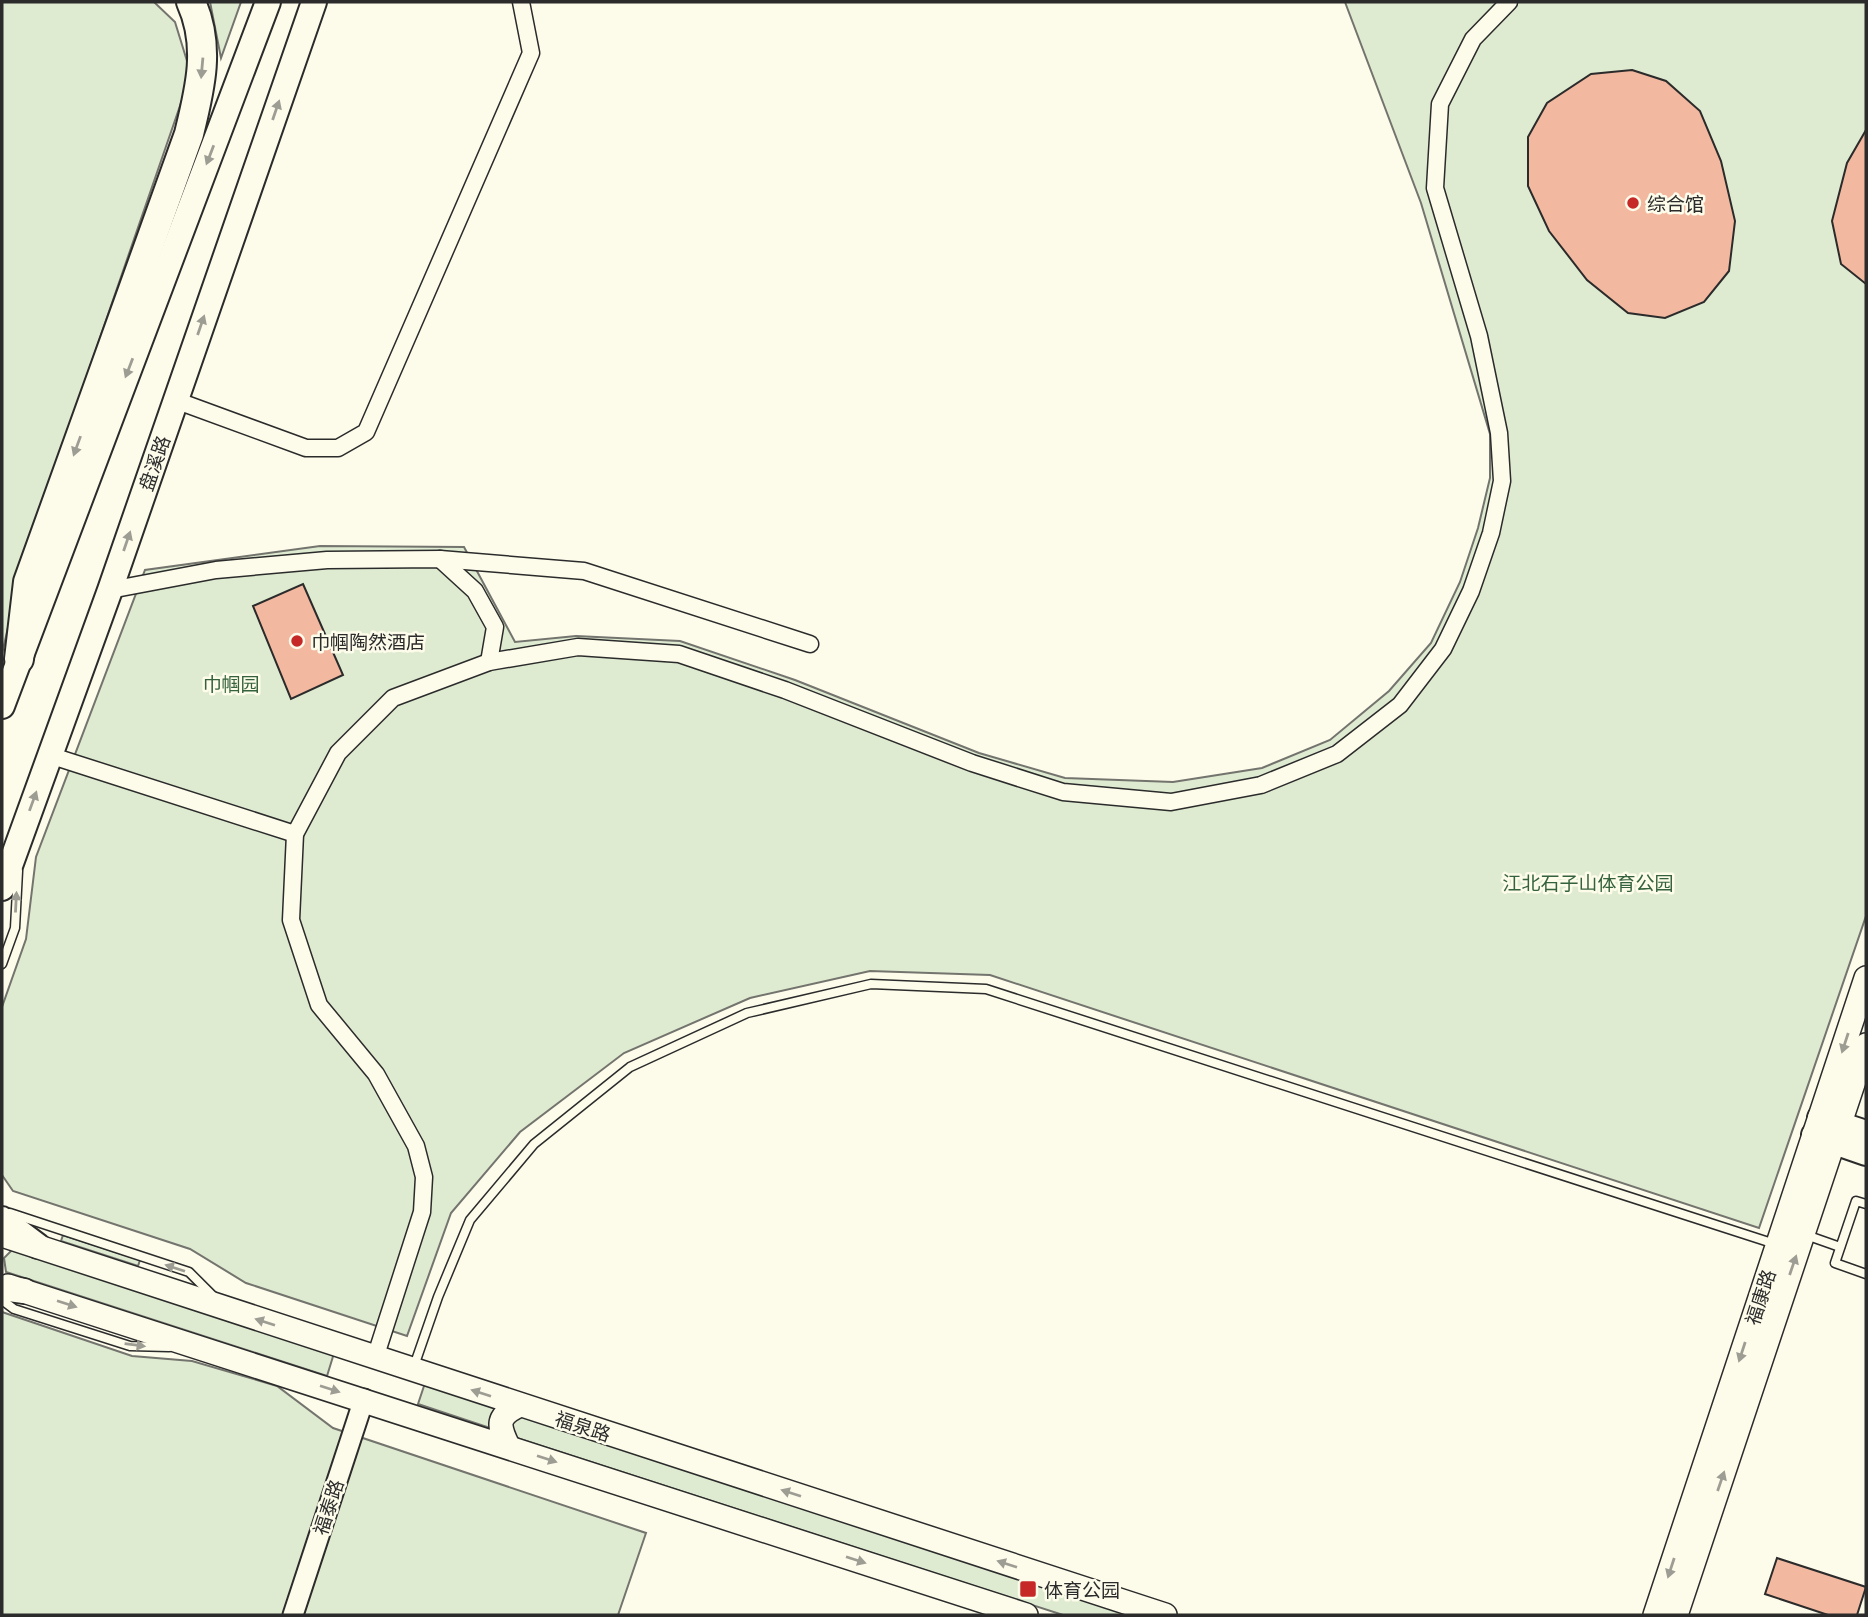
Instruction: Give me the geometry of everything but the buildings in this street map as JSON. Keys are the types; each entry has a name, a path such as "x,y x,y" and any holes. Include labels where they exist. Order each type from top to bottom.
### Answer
{"highway":[{"path":"19,659 28,582 189,134 200,93 202,33 191,2"}],"main road":[{"name":"盘溪路","path":"2,888 110,590 314,2"},
{"path":"2,706 264,12"},
{"name":"福康路","path":"1676,1615 1803,1234 1866,978"},
{"name":"福康路","path":"1655,1615 1827,1130 1866,1045"},
{"path":"1827,1130 1866,1133"},
{"path":"1827,1130 1866,1153"},
{"name":"福泉路","path":"12,1237 1165,1615"},
{"path":"7,1291 206,1349 364,1399 1026,1615"},
{"path":"508,1446 500,1429 501,1418 507,1411 520,1405"}],"street":[{"path":"175,400 306,448 338,448 366,432 531,53 521,2"},
{"path":"375,1358 422,1212 424,1177 416,1146 376,1074 319,1005 290,920 295,834 338,753 393,698 489,662 578,646 679,654 785,690 972,764 1063,792 1171,802 1261,785 1337,754 1399,705 1443,649 1471,590 1491,533 1502,481 1499,433 1479,336 1435,188 1440,104 1473,40 1509,2"},
{"path":"440,559 475,590 495,627 489,662"},
{"path":"110,590 230,568 327,560 440,559 584,571 810,644"},
{"path":"49,755 295,834"},
{"name":"福泰路","path":"293,1615 364,1399"}],"lane":[{"path":"2,964 15,928 20,838"},
{"path":"412,1370 470,1220 534,1144 630,1066 747,1013 871,984 986,989 1775,1244"},
{"path":"1866,1205 1856,1201 1835,1263 1866,1274"},
{"path":"2,1210 189,1272 227,1309"},
{"path":"1803,1234 1840,1247"}],"green space":[{"path":"2,2 154,2 175,22 191,74 23,561 2,654"},
{"path":"210,2 241,2 221,58"},
{"name":"江北石子山体育公园","path":"1345,2 1866,2 1866,916 1759,1228 990,975 870,971 750,998 624,1053 520,1132 451,1213 407,1336 246,1283 190,1249 13,1191 2,1175 2,1007 26,939 36,857 145,570 320,546 464,547 515,642 576,636 680,641 795,680 979,753 1065,778 1173,782 1262,768 1330,740 1389,691 1431,643 1460,582 1478,528 1490,478 1490,434 1421,203"},
{"path":"63,1235 140,1260 138,1266 61,1241"},
{"path":"15,1247 335,1350 327,1376 6,1272 4,1258"},
{"path":"2,1312 132,1356 192,1361 277,1386 333,1428 646,1533 618,1615 2,1615"},
{"path":"426,1380 500,1405 493,1429 418,1404"},
{"path":"520,1411 1148,1615 1063,1615 511,1436 509,1421"}],"place":[{"name":"综合馆","path":"1633,203"},
{"name":"巾帼陶然酒店","path":"297,641"},
{"name":"体育公园","path":"1028,1589"}],"park label":[{"name":"巾帼园","path":"231,683"}]}
